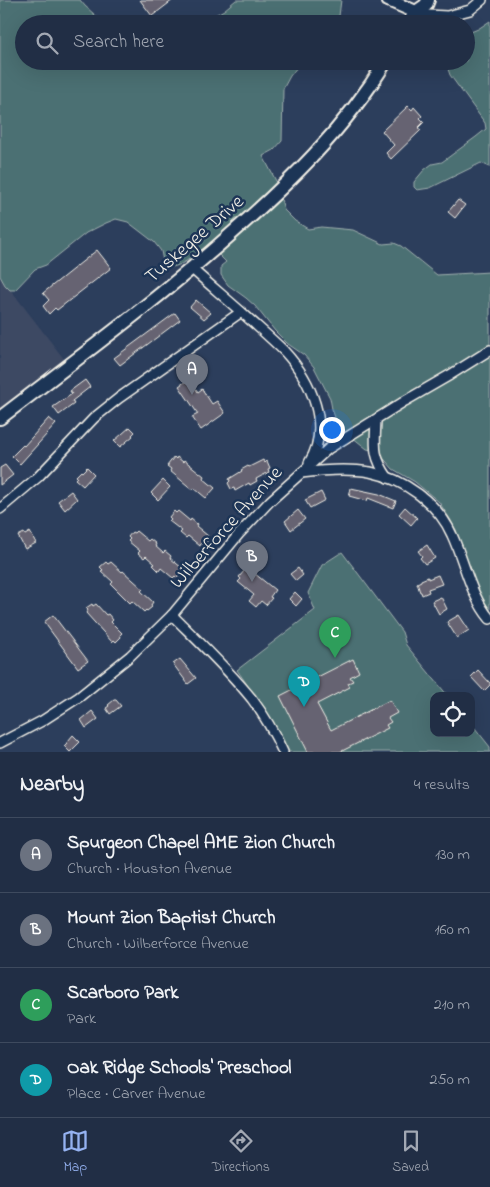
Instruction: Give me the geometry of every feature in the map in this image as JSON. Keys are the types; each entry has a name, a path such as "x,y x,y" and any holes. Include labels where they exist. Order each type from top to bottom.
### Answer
{"street":[{"path":"388,0 415,6 426,5 428,0"},
{"path":"451,15 470,10 482,0"},
{"path":"415,6 428,15"},
{"name":"Tuskegee Drive","path":"0,418 148,305 273,198 310,160 368,90 380,70"},
{"path":"192,269 285,352 303,376 316,406 318,444 301,473"},
{"path":"0,509 38,477 88,424 112,403 241,312"},
{"name":"Wilberforce Avenue","path":"0,743 42,721 80,696 130,656 172,615 270,501 328,449 490,350"},
{"path":"376,420 376,457 388,478"},
{"path":"301,473 326,470 371,472 388,478 419,494 441,516 452,534 475,594 490,619"},
{"path":"172,615 252,700 277,738 283,752"}],"shaded area":[{"path":"0,276 64,359 0,408"}],"green space":[{"path":"0,0 80,0 95,15 15,15 15,70 295,70 283,89 282,141 274,150 263,156 276,181 284,210 295,221 308,229 321,227 353,230 383,244 394,243 401,246 437,275 490,272 490,612 475,584 456,530 439,502 415,482 393,469 377,451 367,449 342,429 337,423 330,398 314,367 304,355 288,344 275,331 255,306 228,285 221,275 221,266 226,262 209,245 181,264 169,267 164,266 161,251 154,242 128,222 116,219 86,233 46,265 35,269 15,290 10,290 0,276"},
{"path":"236,0 341,0 339,15 215,15"},
{"path":"490,21 490,167 481,163 430,188 417,190 414,187 414,182 424,170 432,164 442,162 486,129 485,123 448,70 475,70 475,30"},
{"path":"342,552 402,632 406,645 445,692 430,692 430,737 475,737 475,728 490,747 490,752 287,752 273,722 237,670 315,610 308,593 322,565"}],"building":[{"path":"140,0 173,0 153,15 151,15"},
{"path":"408,106 412,110 414,107 422,116 420,118 424,122 418,128 421,130 391,159 386,153 394,145 382,131"},
{"path":"458,200 465,205 455,218 448,212"},
{"path":"97,250 111,268 57,310 55,308 49,314 43,306 49,300 43,293"},
{"path":"196,300 211,313 204,319 190,307"},
{"path":"175,313 180,320 120,365 114,358"},
{"path":"189,379 198,392 202,389 212,404 217,401 225,413 201,430 192,417 198,414 179,386"},
{"path":"85,380 90,387 72,401 74,404 59,415 53,407 72,394 70,391"},
{"path":"49,418 56,424 20,464 12,456 24,446"},
{"path":"130,427 135,432 133,436 120,447 114,441"},
{"path":"174,457 183,462 184,460 204,476 203,478 215,488 206,498 170,471 171,469 167,466"},
{"path":"263,460 265,463 267,461 270,468 268,469 269,472 256,479 257,481 250,485 249,483 235,491 234,488 231,489 228,483 229,479 248,466"},
{"path":"5,465 13,475 0,485 0,468"},
{"path":"87,467 94,474 83,486 75,479"},
{"path":"163,480 170,487 158,500 151,493"},
{"path":"351,488 379,494 396,501 393,508 368,498 367,501 349,496"},
{"path":"71,491 77,499 65,510 58,501"},
{"path":"321,492 325,500 310,508 305,500"},
{"path":"405,507 417,518 411,525 399,514"},
{"path":"298,510 305,519 291,530 285,521"},
{"path":"174,511 176,513 178,511 190,521 191,519 208,536 206,538 208,540 204,545 201,543 200,546 188,536 186,538 180,533 182,531 169,521 171,519 169,517"},
{"path":"136,531 148,541 150,539 163,553 165,551 182,568 177,578 175,576 173,578 161,568 159,571 153,565 155,564 146,556 144,558 138,553 140,551 128,541 130,539 128,537 132,532"},
{"path":"30,532 36,543 25,549 18,536"},
{"path":"427,545 435,558 425,564 420,558 422,556 418,551"},
{"path":"106,562 108,564 111,562 143,589 141,591 153,602 152,607 144,612 132,601 130,603 111,584 113,582 101,571 103,570 100,567"},
{"path":"298,568 303,575 296,581 290,574"},
{"path":"249,569 275,590 270,597 272,598 266,605 261,601 256,607 249,601 254,595 238,582 241,579 239,577 245,570 247,572"},
{"path":"438,575 442,584 428,589 429,592 422,595 417,583 428,577 428,579"},
{"path":"295,592 302,599 296,606 289,599"},
{"path":"441,597 447,609 439,614 432,601"},
{"path":"92,604 93,606 96,604 106,615 108,614 113,620 111,622 122,633 116,642 114,640 112,642 86,613 88,610 86,608"},
{"path":"53,615 88,661 78,668 44,622"},
{"path":"459,615 469,630 457,638 447,622"},
{"path":"180,659 196,678 188,684 173,664"},
{"path":"353,659 359,672 350,677 353,681 348,683 350,687 317,704 331,730 390,700 397,713 388,718 391,722 386,725 388,728 340,752 308,752 280,696"},
{"path":"478,670 490,683 484,691 471,677"},
{"path":"114,700 121,706 110,714 106,708"},
{"path":"92,711 98,719 86,728 81,720"},
{"path":"73,735 80,742 70,752 64,746"}],"place":[{"name":"Spurgeon Chapel AME Zion Church","path":"192,395"},
{"name":"Mount Zion Baptist Church","path":"252,582"},
{"name":"Scarboro Park","path":"335,658"},
{"name":"Oak Ridge Schools' Preschool","path":"304,707"}]}
